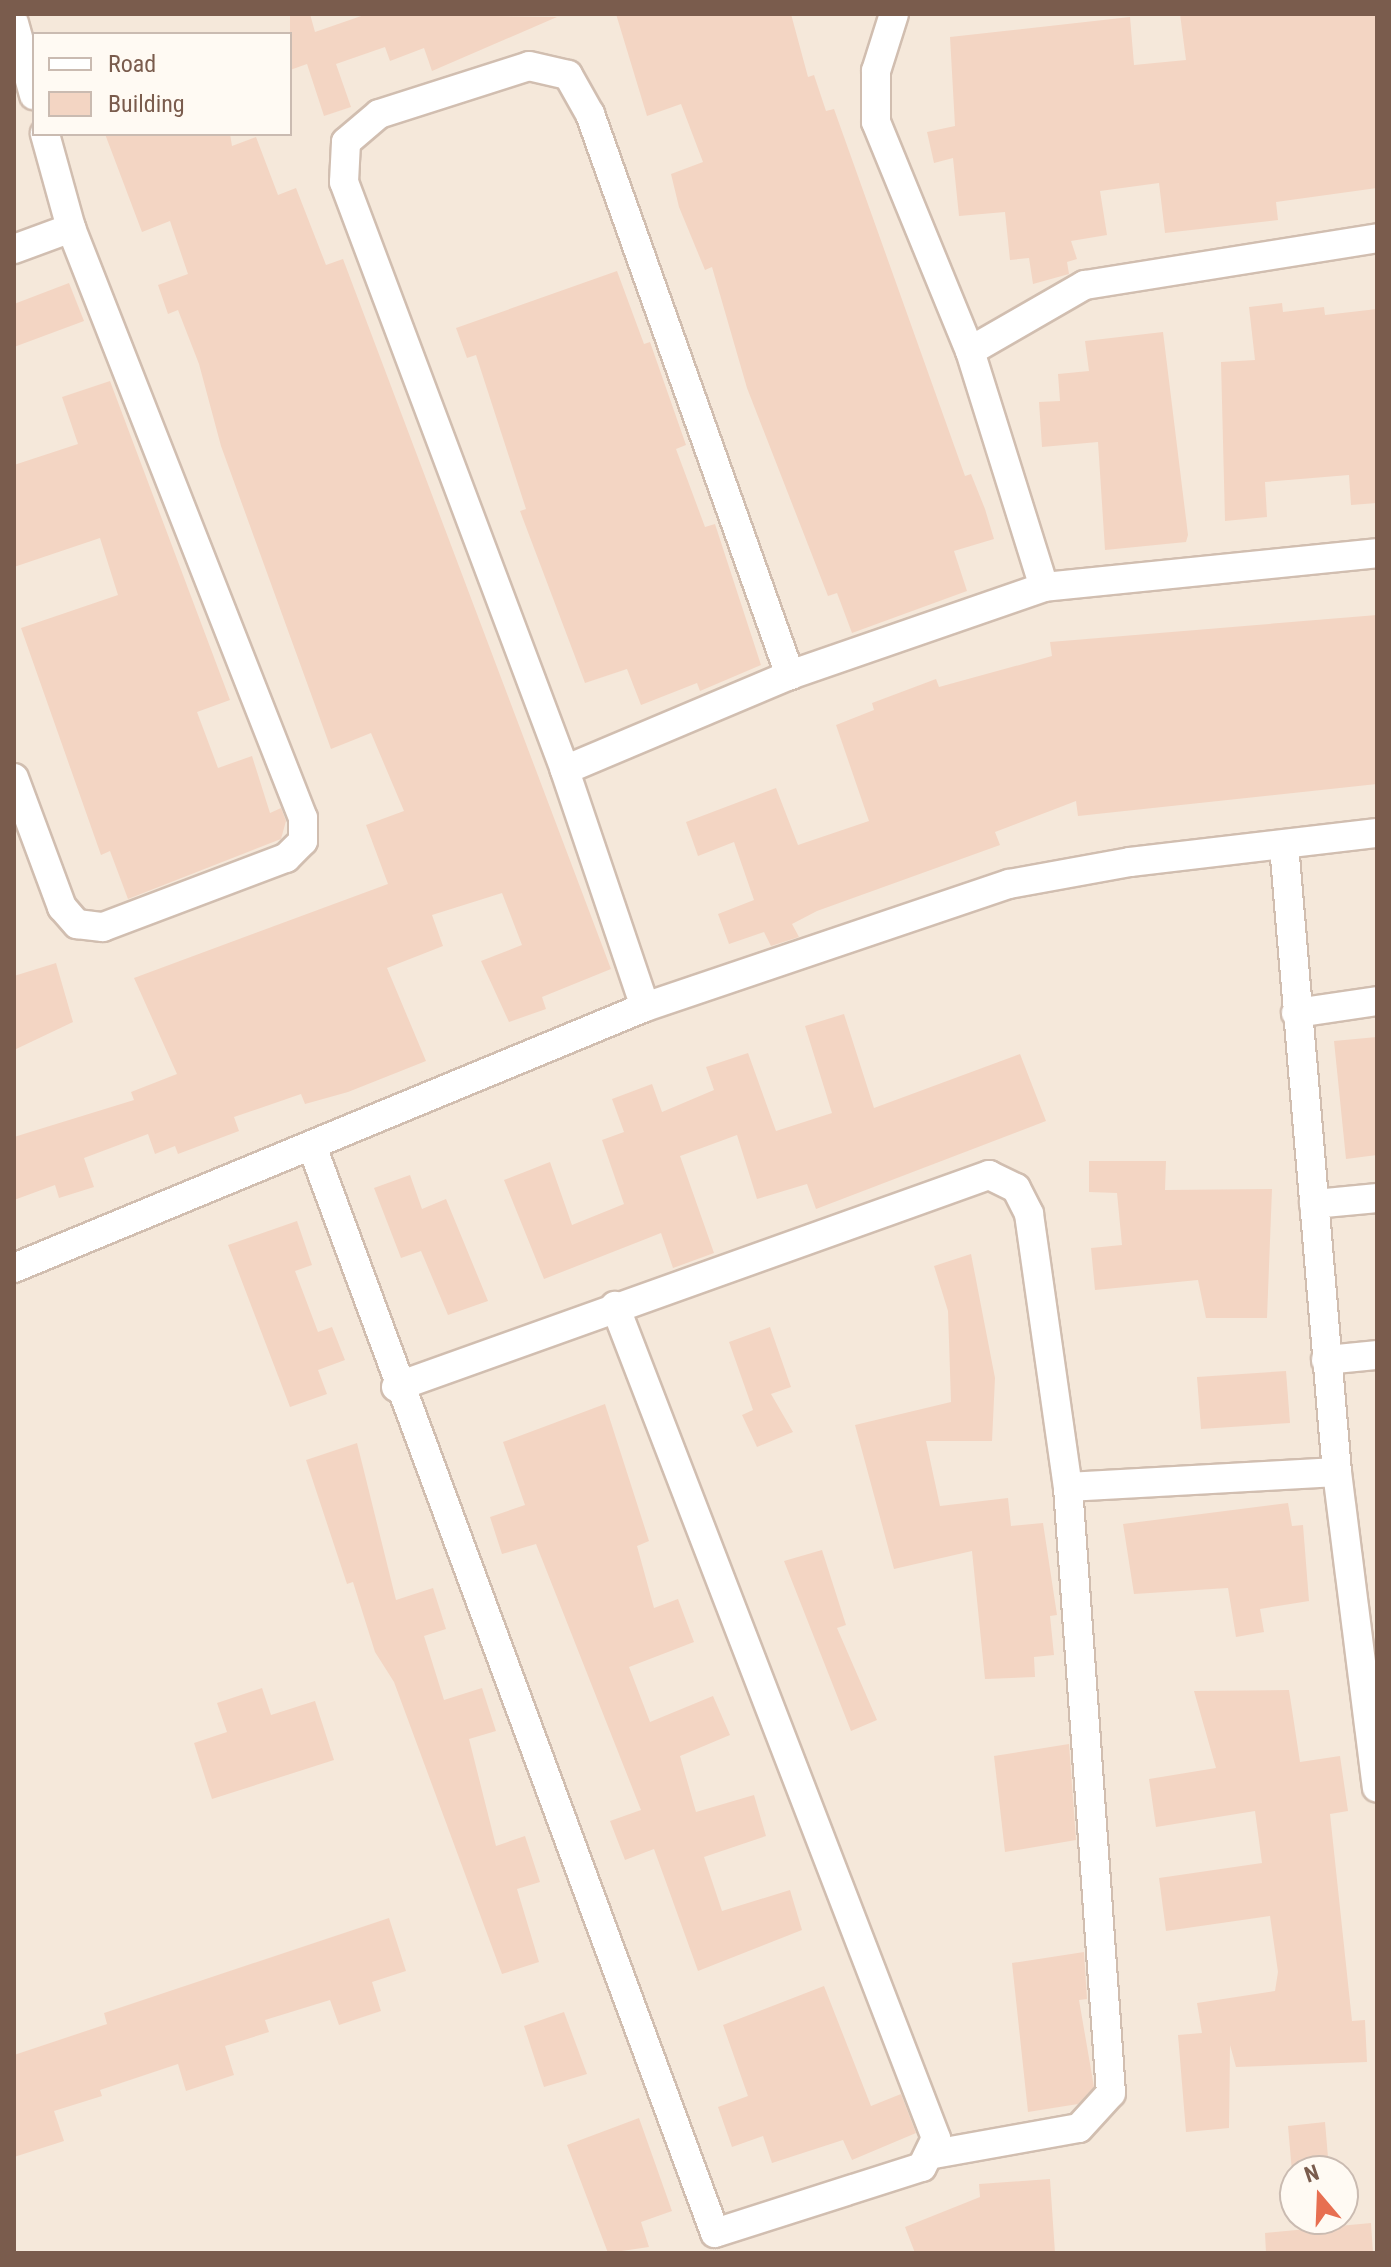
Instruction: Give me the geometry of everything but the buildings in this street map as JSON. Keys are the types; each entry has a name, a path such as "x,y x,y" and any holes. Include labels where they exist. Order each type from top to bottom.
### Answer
{"street":[{"path":"894,14 876,71 876,122 970,351 1044,587"},
{"path":"14,23 32,88"},
{"path":"645,1007 565,770 344,182 346,142 379,114 529,66 568,75 590,114 790,675"},
{"path":"14,778 62,907 77,924 103,927 286,858 303,841 303,818 71,228 46,136"},
{"path":"14,249 71,228"},
{"path":"970,351 1085,285 1377,238"},
{"path":"565,770 790,675 1044,587 1377,553"},
{"path":"14,1268 313,1149 645,1007 1009,884 1377,833"},
{"path":"1284,845 1337,1472 1367,1607 1377,1787"},
{"path":"1296,1013 1377,1001"},
{"path":"313,1149 396,1387 715,2233 922,2167 934,2154 936,2138 615,1306"},
{"path":"396,1387 615,1306 989,1175 1016,1188 1029,1214 1068,1487 1111,2093 1079,2128 934,2154"},
{"path":"1314,1204 1377,1198"},
{"path":"1326,1360 1377,1355"},
{"path":"1068,1487 1337,1472"}],"shaded area":[{"path":"14,14 1377,14 1377,2253 14,2253"}]}
